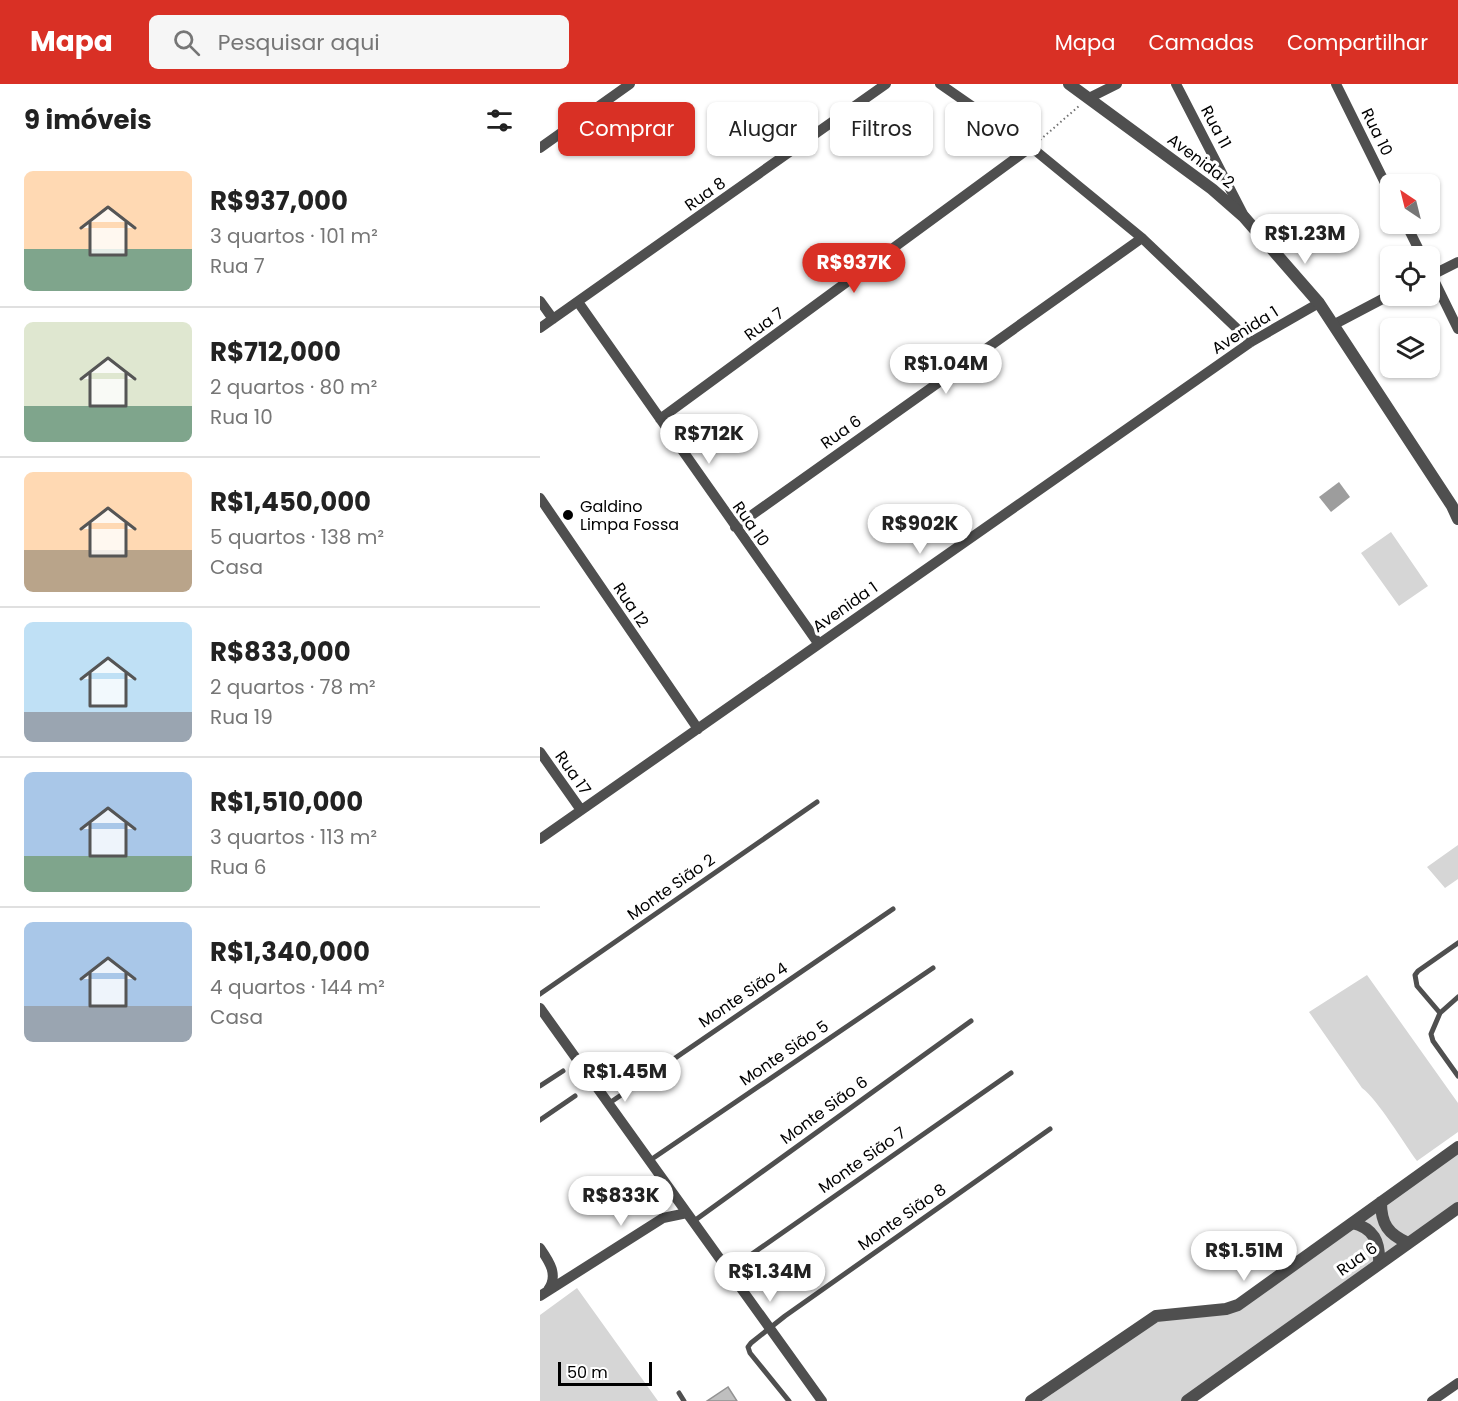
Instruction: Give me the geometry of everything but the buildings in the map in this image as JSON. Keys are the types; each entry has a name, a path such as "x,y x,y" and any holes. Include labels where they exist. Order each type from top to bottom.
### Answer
{"street":[{"path":"540,148 630,84"},
{"name":"Rua 8","path":"540,328 886,84"},
{"path":"940,84 966,102"},
{"name":"Avenida 2","path":"1069,84 1212,189 1244,217 1319,303 1452,506 1458,519"},
{"path":"1089,98 1117,84"},
{"name":"Rua 11","path":"1176,84 1244,217"},
{"name":"Rua 10","path":"1336,84 1381,174"},
{"path":"1041,155 1142,238 1251,342"},
{"name":"Rua 7","path":"660,419 1019,156"},
{"name":"Rua 6","path":"735,528 1142,238"},
{"path":"1440,270 1458,262"},
{"path":"1440,294 1458,329"},
{"path":"540,301 553,319"},
{"path":"1333,325 1380,301"},
{"name":"Rua 10","path":"578,302 818,643"},
{"name":"Avenida 1","path":"540,838 1251,342 1319,303"},
{"name":"Rua 12","path":"540,498 698,729"},
{"name":"Rua 17","path":"540,752 581,810"},
{"path":"540,1008 822,1401"},
{"path":"1031,1401 1156,1316 1226,1309 1238,1305 1458,1147"},
{"path":"1380,1202 1382,1219 1388,1231 1408,1243"},
{"name":"Rua 6","path":"1187,1401 1458,1208"},
{"path":"544,1293 663,1218 690,1217"},
{"path":"1352,1223 1364,1226 1373,1234 1380,1246 1379,1263"},
{"path":"540,1248 553,1270 553,1282 544,1293"},
{"path":"1432,1401 1458,1383"}],"lane":[{"name":"Monte Sião 2","path":"540,994 817,802"},
{"name":"Monte Sião 4","path":"608,1104 893,909"},
{"path":"1440,1013 1418,986 1415,975 1418,970 1458,943"},
{"name":"Monte Sião 5","path":"650,1161 933,968"},
{"path":"1458,997 1440,1013 1431,1034 1433,1041 1458,1076"},
{"name":"Monte Sião 6","path":"690,1217 971,1021"},
{"path":"540,1086 562,1071"},
{"name":"Monte Sião 7","path":"729,1270 1011,1072"},
{"path":"540,1120 575,1096"},
{"name":"Monte Sião 8","path":"789,1401 749,1351 751,1343 1050,1129"},
{"path":"679,1393 684,1401"}],"path":[{"path":"1041,139 1089,98"}],"shaded area":[{"path":"1339,482 1350,497 1331,512 1319,497"},
{"path":"1391,532 1428,586 1399,606 1361,553"},
{"path":"1458,845 1458,879 1445,888 1427,867"},
{"path":"1367,975 1458,1103 1458,1132 1417,1161 1383,1111 1362,1088 1309,1012"},
{"path":"1458,1152 1458,1211 1190,1401 1042,1401 1156,1321 1239,1307"},
{"path":"577,1288 658,1401 540,1401 540,1315"}],"place":[{"name":"Galdino Limpa Fossa","path":"568,515"}]}
